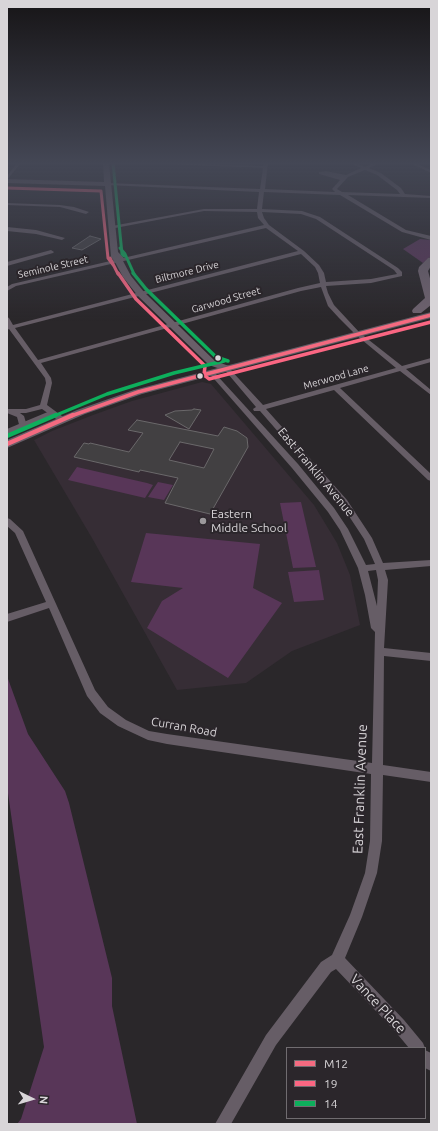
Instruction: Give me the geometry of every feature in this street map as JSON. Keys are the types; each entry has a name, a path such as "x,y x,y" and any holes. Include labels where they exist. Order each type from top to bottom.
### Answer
{"highway":[{"path":"417,311 426,304 430,298 423,271 424,267 431,260"}],"main road":[{"path":"211,367 226,368 431,307"},
{"path":"7,433 23,426 131,394 211,367 355,330 431,315"},
{"path":"7,444 58,416"}],"street":[{"name":"East Franklin Avenue","path":"111,216 117,257 127,277 140,294 172,325 211,367 246,411 331,510 352,542 363,568 376,622 379,651"},
{"path":"112,228 174,216"},
{"path":"260,216 267,226 302,252 317,266 321,273 325,293 331,306 355,330 431,393"},
{"name":"Garwood Street","path":"38,362 300,289 324,284 371,281 400,275 399,272 318,218 309,216"},
{"path":"378,216 400,229 431,238"},
{"name":"Seminole Street","path":"7,289 14,285 117,257 267,226"},
{"path":"7,229 36,232 62,238"},
{"path":"7,264 28,260 51,252"},
{"name":"Biltmore Drive","path":"9,328 302,252"},
{"path":"7,319 9,328 38,362 48,378 49,384 43,406"},
{"name":"Merwood Lane","path":"246,411 403,369 431,360"},
{"name":"East Franklin Avenue","path":"223,1124 271,1040 326,967 337,960 356,917 371,873 376,841 379,651 383,580 380,566 368,538 344,502 226,368"},
{"path":"335,387 431,478"},
{"path":"9,411 26,411 43,406"},
{"path":"43,406 58,416"},
{"path":"9,411 20,416 23,426"},
{"name":"Curran Road","path":"7,521 19,530 91,693 104,710 122,723 148,735 167,739 431,777"},
{"path":"363,568 431,563"},
{"path":"7,618 51,604"},
{"path":"379,651 431,657"},
{"name":"Vance Place","path":"337,960 399,1025 417,1047"}],"shaded area":[{"path":"420,239 431,240 431,256 423,263 403,249"},
{"name":"Eastern Middle School","path":"202,382 211,384 314,505 337,543 350,575 360,625 292,651 246,683 177,690 92,538 34,440 52,431 132,401"},
{"path":"77,467 153,485 145,498 68,480"},
{"path":"158,482 173,485 164,500 148,497"},
{"path":"301,502 316,567 293,568 280,503"},
{"path":"146,533 260,544 253,588 282,603 228,678 147,628 162,601 183,588 131,582"},
{"path":"319,570 324,600 294,602 288,572"},
{"path":"7,676 28,734 65,791 69,803 112,978 112,1006 137,1124 17,1124 21,1119 44,1047 7,786"}],"building":[{"path":"90,236 101,239 82,250 72,248"},
{"path":"194,409 201,410 189,429 165,415 175,411"},
{"name":"Eastern Middle School","path":"137,420 218,436 224,427 237,431 247,438 248,447 210,514 165,503 178,478 140,470 139,472 74,457 84,443 129,452 143,433 128,430","holes":["180,442 214,449 204,468 169,460"]}],"transit line":[{"name":"19","path":"104,216 108,258 114,266"},
{"name":"14","path":"118,216 122,254 124,256"},
{"name":"14","path":"120,248 125,254 133,273 146,289 216,357 228,361"},
{"name":"19","path":"110,258 122,281 136,299 205,366 204,375 209,379 431,322"},
{"name":"M12","path":"7,444 81,412 138,392 431,315"},
{"name":"14","path":"7,436 107,394 174,373 224,361"}],"place":[{"name":"Eastern Middle School","path":"203,521"}]}
